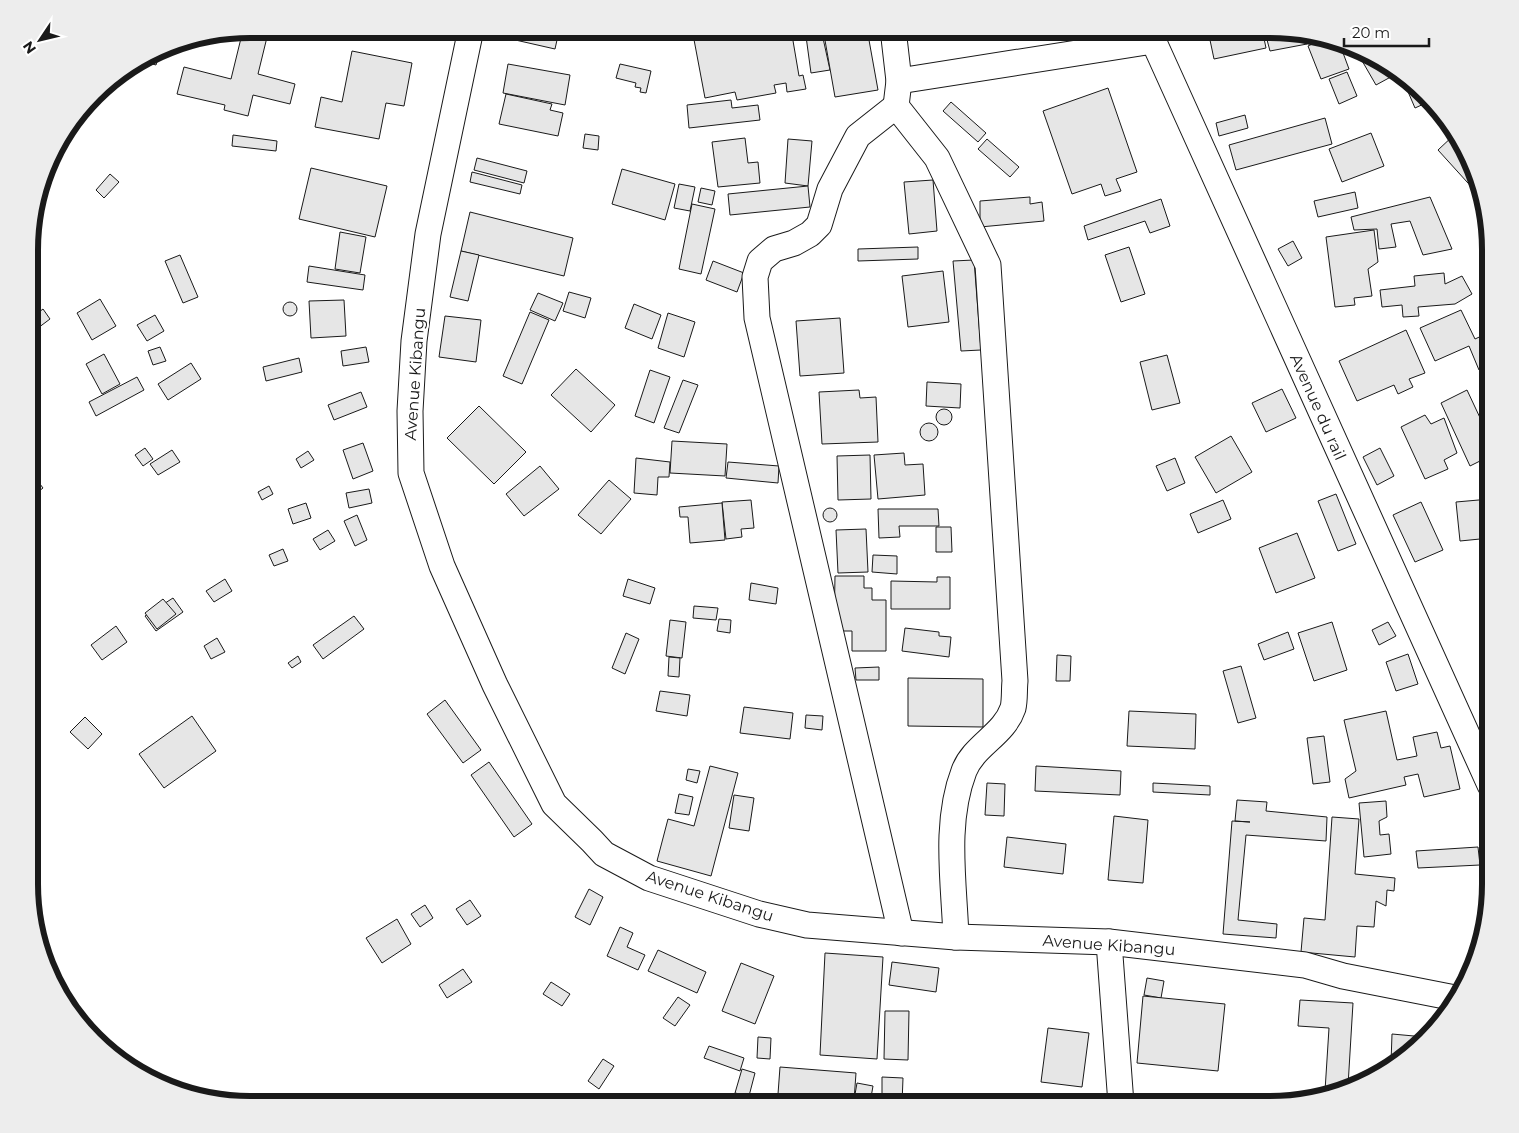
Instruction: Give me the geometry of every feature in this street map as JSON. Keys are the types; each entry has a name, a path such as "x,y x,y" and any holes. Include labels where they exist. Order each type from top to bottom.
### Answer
{"street":[{"name":"Avenue Kibangu","path":"465,38 428,234 414,350 410,411 411,472 442,566 495,685 554,804 604,854 649,878 758,914 807,925 956,937 1109,942 1305,965 1343,976 1449,997"},
{"path":"894,38 899,81 896,106 858,136 830,189 820,225 810,234 794,243 774,249 760,261 755,277 757,318 901,933"},
{"path":"899,81 1134,38"},
{"name":"Avenue du rail","path":"1151,38 1482,767"},
{"path":"896,106 937,158 988,265 1015,681 1013,708 1001,730 978,749 964,768 956,796 952,822 956,937"},
{"path":"1109,942 1120,1096"}],"building":[{"path":"241,38 267,38 258,74 295,84 290,104 253,95 248,116 224,110 225,105 177,94 184,67 231,79"},
{"path":"511,38 557,38 555,49"},
{"path":"694,38 793,38 799,76 803,75 806,89 787,92 786,83 774,85 776,93 737,100 735,92 705,98"},
{"path":"806,38 823,38 830,70 811,73"},
{"path":"825,38 869,38 878,90 835,97"},
{"path":"1219,38 1264,38 1266,48 1214,59 1210,40"},
{"path":"1267,38 1306,41 1307,44 1270,51"},
{"path":"1315,43 1342,51 1349,69 1321,79 1308,46"},
{"path":"352,51 412,63 404,106 386,103 379,139 315,127 321,97 342,102"},
{"path":"158,58 156,65 149,63"},
{"path":"1360,58 1392,76 1376,85"},
{"path":"508,64 570,75 565,105 503,93"},
{"path":"620,64 651,71 646,93 640,92 641,88 635,87 636,83 616,78"},
{"path":"1347,72 1357,96 1339,104 1329,79"},
{"path":"1406,87 1424,104 1415,108"},
{"path":"1108,88 1137,172 1116,179 1121,191 1105,196 1101,184 1072,194 1043,111"},
{"path":"506,94 552,104 550,110 563,113 558,136 499,124"},
{"path":"731,100 732,108 758,105 760,120 689,128 687,105"},
{"path":"951,102 986,133 978,142 943,111"},
{"path":"1245,115 1248,128 1219,136 1216,123"},
{"path":"1325,118 1332,144 1236,170 1229,145"},
{"path":"1371,133 1384,166 1342,182 1329,149"},
{"path":"585,134 599,136 598,150 583,148"},
{"path":"233,135 277,141 276,151 232,146"},
{"path":"745,138 748,163 758,162 760,183 718,187 712,142"},
{"path":"788,139 812,141 808,186 785,183"},
{"path":"987,139 1019,167 1010,177 978,149"},
{"path":"1450,139 1460,156 1472,187 1438,150"},
{"path":"477,158 527,171 524,183 474,170"},
{"path":"311,168 387,186 375,237 299,219"},
{"path":"622,169 675,184 665,220 612,204"},
{"path":"472,172 522,185 520,194 470,182"},
{"path":"110,174 119,182 104,198 96,190"},
{"path":"933,180 937,231 909,234 904,182"},
{"path":"679,184 695,187 690,211 674,208"},
{"path":"808,186 810,207 730,215 728,194"},
{"path":"701,188 715,191 712,205 698,202"},
{"path":"1355,192 1358,208 1318,217 1314,201"},
{"path":"1030,197 1030,204 1042,202 1044,221 980,227 980,201"},
{"path":"1430,197 1452,249 1423,255 1410,221 1391,224 1396,247 1379,249 1377,229 1354,230 1351,217"},
{"path":"1161,199 1170,226 1150,233 1145,221 1088,240 1084,226"},
{"path":"692,204 715,209 701,274 679,269"},
{"path":"470,212 573,238 564,276 461,251"},
{"path":"1374,230 1378,262 1368,269 1372,296 1354,298 1355,305 1335,307 1326,237"},
{"path":"340,232 366,237 360,273 335,269"},
{"path":"1293,241 1302,258 1288,266 1278,249"},
{"path":"918,247 918,259 858,261 858,249"},
{"path":"1129,247 1145,294 1121,302 1105,255"},
{"path":"461,251 479,255 468,301 450,297"},
{"path":"180,255 198,297 183,303 165,261"},
{"path":"974,260 981,350 961,351 953,261"},
{"path":"713,261 744,273 737,292 706,280"},
{"path":"309,266 365,275 363,290 307,282"},
{"path":"943,271 949,322 908,327 902,276"},
{"path":"1444,273 1445,284 1462,276 1472,294 1455,304 1418,307 1419,316 1403,317 1402,305 1382,307 1380,290 1415,286 1414,276"},
{"path":"569,292 591,298 585,318 563,311"},
{"path":"538,293 563,303 555,321 530,310"},
{"path":"100,299 116,326 92,340 77,313"},
{"path":"344,300 346,336 311,338 309,301"},
{"path":"287,302 293,302 297,309 293,316 287,316 283,312 283,306"},
{"path":"634,304 661,315 652,339 625,328"},
{"path":"43,309 50,319 38,328 38,313"},
{"path":"1461,310 1475,339 1482,336 1482,369 1479,370 1469,346 1435,361 1420,328"},
{"path":"530,312 549,320 522,384 503,376"},
{"path":"668,313 695,322 684,357 658,348"},
{"path":"155,315 164,331 147,341 137,325"},
{"path":"445,316 481,320 476,362 439,357"},
{"path":"840,318 844,373 800,376 796,321"},
{"path":"1406,330 1425,373 1409,379 1413,387 1398,394 1394,385 1357,401 1339,361"},
{"path":"160,347 166,361 153,365 148,351"},
{"path":"366,347 369,362 343,366 341,351"},
{"path":"104,354 120,384 102,394 86,364"},
{"path":"1167,355 1180,403 1152,410 1140,362"},
{"path":"299,358 302,372 266,381 263,367"},
{"path":"191,363 201,379 168,400 158,384"},
{"path":"576,369 615,405 591,432 551,395"},
{"path":"650,370 670,377 654,423 635,416"},
{"path":"137,377 144,390 96,416 89,402"},
{"path":"683,380 698,385 679,433 664,428"},
{"path":"927,382 961,384 960,408 926,406"},
{"path":"1282,389 1296,418 1266,432 1252,403"},
{"path":"859,390 860,398 876,397 878,442 822,444 819,392"},
{"path":"1467,390 1482,422 1482,460 1470,466 1441,403"},
{"path":"361,392 367,407 334,420 328,405"},
{"path":"479,406 526,452 494,484 447,438"},
{"path":"941,409 947,409 952,414 950,423 941,425 936,420 936,414"},
{"path":"1425,415 1431,424 1444,418 1457,453 1444,460 1448,469 1425,479 1401,427"},
{"path":"929,423 935,426 938,432 935,438 929,441 923,438 920,432 923,426"},
{"path":"1231,436 1252,472 1216,493 1195,457"},
{"path":"672,441 727,444 725,476 670,473"},
{"path":"363,443 373,471 353,479 343,450"},
{"path":"145,448 153,459 143,466 135,455"},
{"path":"1380,448 1394,476 1377,485 1363,457"},
{"path":"172,450 180,462 158,475 150,464"},
{"path":"308,451 314,460 301,468 296,459"},
{"path":"904,453 905,465 923,464 925,495 878,499 874,455"},
{"path":"870,455 871,499 838,500 837,456"},
{"path":"636,458 670,462 669,477 658,477 657,495 634,493"},
{"path":"1175,458 1185,483 1167,491 1156,466"},
{"path":"728,462 779,466 778,483 726,478"},
{"path":"540,466 559,489 524,516 506,494"},
{"path":"609,480 631,499 601,534 578,515"},
{"path":"38,482 43,488 38,492"},
{"path":"269,486 273,494 262,500 258,492"},
{"path":"369,489 372,503 349,508 346,493"},
{"path":"1336,494 1356,544 1338,551 1318,501"},
{"path":"751,500 754,528 741,529 742,537 726,539 722,502"},
{"path":"1223,500 1231,519 1198,533 1190,514"},
{"path":"1482,500 1482,539 1460,541 1456,502"},
{"path":"1421,502 1443,550 1415,562 1393,515"},
{"path":"306,503 311,518 293,524 288,509"},
{"path":"722,503 725,540 690,543 688,517 680,517 679,507"},
{"path":"827,508 833,508 837,515 833,522 827,522 823,518 823,512"},
{"path":"878,509 938,509 939,526 899,526 900,537 879,538"},
{"path":"357,515 367,540 355,546 344,521"},
{"path":"936,527 951,527 952,552 936,552"},
{"path":"866,529 868,572 838,573 836,530"},
{"path":"328,530 335,541 320,550 313,539"},
{"path":"1297,533 1315,578 1276,593 1259,548"},
{"path":"283,549 288,561 274,566 269,555"},
{"path":"873,555 897,556 897,574 872,572"},
{"path":"835,576 864,576 864,588 872,588 872,600 886,600 886,651 852,651 852,631 834,631"},
{"path":"937,577 950,577 950,609 891,609 891,581 937,582"},
{"path":"225,579 232,591 214,602 206,591"},
{"path":"628,579 655,588 650,604 623,596"},
{"path":"751,583 778,588 776,604 749,600"},
{"path":"173,598 183,612 156,631 145,616"},
{"path":"163,599 176,614 157,629 145,613"},
{"path":"694,606 718,608 716,620 693,618"},
{"path":"354,616 364,629 323,659 313,645"},
{"path":"719,619 731,620 730,633 717,631"},
{"path":"670,620 686,622 682,658 666,656"},
{"path":"1332,622 1347,670 1314,681 1298,633"},
{"path":"1388,622 1396,636 1379,645 1372,630"},
{"path":"116,626 127,642 102,660 91,645"},
{"path":"905,628 939,632 939,636 951,637 949,657 902,651"},
{"path":"1288,632 1294,649 1264,660 1258,644"},
{"path":"626,633 639,639 625,674 612,668"},
{"path":"217,638 225,652 211,659 204,646"},
{"path":"1408,654 1418,684 1396,691 1386,662"},
{"path":"1057,655 1071,656 1070,681 1056,681"},
{"path":"298,656 301,662 292,668 288,663"},
{"path":"669,657 680,658 679,677 668,676"},
{"path":"1241,666 1256,718 1238,723 1223,671"},
{"path":"879,667 879,680 856,680 855,668"},
{"path":"908,678 983,679 983,727 908,726"},
{"path":"660,691 690,695 687,716 656,711"},
{"path":"445,700 481,750 463,763 427,714"},
{"path":"744,707 793,713 790,739 740,733"},
{"path":"1129,711 1196,714 1195,749 1127,746"},
{"path":"1386,711 1397,760 1417,756 1413,737 1437,732 1441,748 1450,746 1460,789 1424,797 1418,774 1404,777 1406,785 1349,798 1345,779 1356,771 1344,720"},
{"path":"806,715 823,716 822,730 805,728"},
{"path":"192,716 216,751 164,788 139,754"},
{"path":"85,717 102,734 88,749 70,732"},
{"path":"1324,736 1330,782 1313,784 1307,738"},
{"path":"489,762 532,824 514,837 471,775"},
{"path":"710,766 738,773 711,876 657,861 668,819 694,826"},
{"path":"1036,766 1121,771 1120,795 1035,791"},
{"path":"688,769 700,771 697,783 686,780"},
{"path":"987,783 1005,784 1004,816 985,815"},
{"path":"1153,783 1210,786 1210,795 1153,792"},
{"path":"679,794 693,797 689,815 675,813"},
{"path":"734,795 754,798 749,831 729,828"},
{"path":"1237,800 1267,802 1266,811 1327,817 1326,841 1246,835 1238,920 1277,924 1276,938 1223,934 1232,821 1250,822 1235,821"},
{"path":"1386,801 1387,817 1379,821 1380,835 1389,834 1391,854 1364,857 1359,803"},
{"path":"1114,816 1148,820 1143,883 1108,880"},
{"path":"1332,817 1359,819 1355,874 1395,878 1394,891 1387,890 1386,906 1376,901 1374,927 1357,926 1355,957 1301,952 1304,918 1325,920"},
{"path":"1007,837 1066,844 1063,874 1004,867"},
{"path":"1478,847 1480,865 1418,868 1416,851"},
{"path":"589,889 603,897 590,925 575,917"},
{"path":"470,900 481,916 467,925 456,909"},
{"path":"425,905 433,918 420,927 411,914"},
{"path":"397,919 411,944 382,963 366,938"},
{"path":"620,927 633,933 627,947 645,955 638,970 607,956"},
{"path":"658,950 706,972 697,993 648,971"},
{"path":"825,953 883,957 877,1059 820,1055"},
{"path":"892,962 939,968 936,992 889,985"},
{"path":"741,963 774,976 755,1024 722,1011"},
{"path":"463,969 472,982 447,998 439,985"},
{"path":"1147,978 1164,981 1161,998 1144,995"},
{"path":"551,982 570,994 562,1006 543,994"},
{"path":"1143,996 1225,1004 1218,1071 1137,1063"},
{"path":"678,997 690,1005 675,1026 663,1018"},
{"path":"1300,1000 1353,1003 1348,1080 1325,1088 1329,1028 1298,1026"},
{"path":"885,1011 909,1011 908,1060 884,1059"},
{"path":"1048,1028 1089,1033 1082,1087 1041,1082"},
{"path":"1392,1034 1417,1036 1399,1052 1391,1057"},
{"path":"758,1037 771,1038 770,1059 757,1058"},
{"path":"709,1046 744,1058 740,1071 704,1058"},
{"path":"603,1059 614,1066 599,1089 588,1081"},
{"path":"780,1067 856,1073 854,1096 778,1094"},
{"path":"742,1069 755,1073 749,1096 735,1093"},
{"path":"882,1077 903,1078 902,1096 882,1096"},
{"path":"857,1083 873,1086 871,1096 855,1096"}]}
